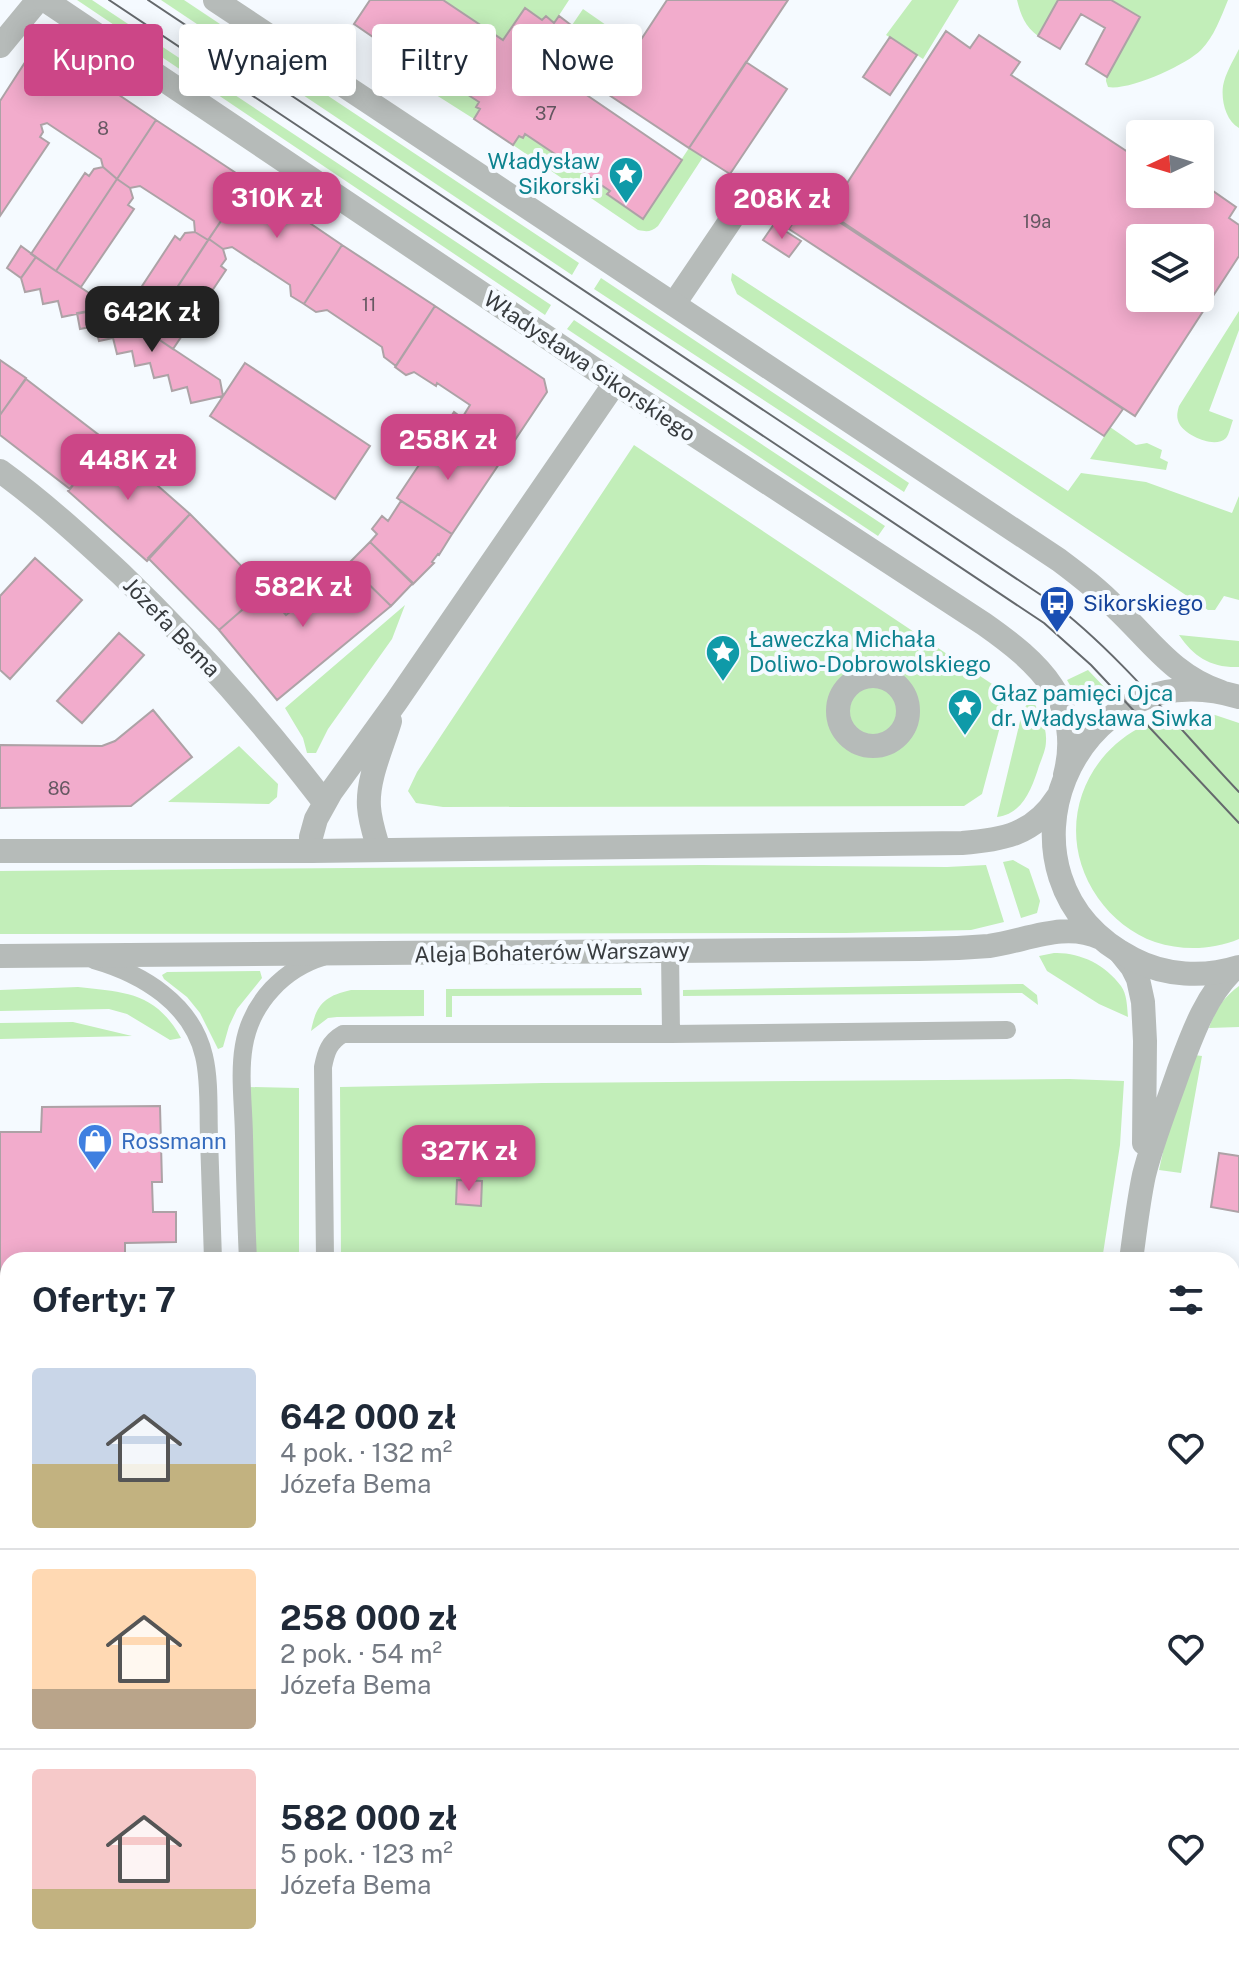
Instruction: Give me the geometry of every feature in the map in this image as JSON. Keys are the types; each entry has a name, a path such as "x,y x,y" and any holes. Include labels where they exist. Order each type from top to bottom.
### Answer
{"street":[{"path":"0,46 38,0"},
{"name":"Władysława Sikorskiego","path":"45,0 615,383 1020,650 1048,681 1065,711 1070,740 1053,821 1053,845 1061,879 1077,911 1132,967 1138,979 1143,1002 1146,1078 1143,1179"},
{"path":"215,0 1059,560 1116,607 1185,676 1199,684 1230,693"},
{"path":"674,304 747,196"},
{"path":"311,851 313,828 324,802 615,383"},
{"name":"Józefa Bema","path":"0,471 100,554 187,640 262,724 324,802"},
{"path":"0,851 311,851 988,841 1007,838 1046,812 1076,754 1108,720 1129,706 1173,692 1197,690 1230,693"},
{"path":"379,850 372,826 369,793 396,702"},
{"name":"Aleja Bohaterów Warszawy","path":"0,956 951,949 992,945 1063,931 1079,932 1110,945"},
{"path":"1110,945 1141,963 1175,973 1211,973 1236,968"},
{"path":"1132,1252 1143,1179 1187,1047 1220,982 1236,968"}],"lane":[{"path":"670,950 671,1034"},
{"path":"248,1252 241,1067 248,1023 264,997 287,974 315,959 342,953"},
{"path":"76,955 117,968 147,982 183,1011 197,1036 206,1068 213,1252"},
{"path":"325,1252 323,1067 326,1049 343,1034 1007,1030"}],"green space":[{"path":"77,0 92,0 128,24 113,24"},
{"path":"161,0 184,0 220,24 197,24"},
{"path":"443,0 569,0 554,23 546,17 533,24 512,24 512,35 503,40 496,35 496,24 479,24"},
{"path":"912,0 959,0 923,59 886,35"},
{"path":"1017,0 1058,0 1038,36 1024,20"},
{"path":"1111,0 1228,0 1210,39 1194,56 1157,76 1129,85 1108,87"},
{"path":"583,9 605,24 573,24"},
{"path":"163,47 179,58 179,69 163,58"},
{"path":"1239,49 1239,128 1228,116 1223,86"},
{"path":"220,96 236,96 551,305 545,315"},
{"path":"304,96 328,96 579,263 572,275"},
{"path":"438,96 470,96 479,102 476,107 480,109 474,119"},
{"path":"525,134 610,191 607,195 642,219 689,148 703,157 658,226 644,231 638,230 513,145 519,136 523,138"},
{"path":"732,273 1068,491 1081,473 1146,482 1232,513 1239,496 1239,600 1224,596 1215,610 1208,610 737,294 731,280"},
{"path":"601,278 909,483 904,492 594,289"},
{"path":"1239,311 1239,330 1209,411 1233,420 1226,438 1208,442 1195,437 1180,425 1178,409"},
{"path":"574,320 885,526 878,536 567,329"},
{"path":"1110,427 1136,445 1147,443 1162,450 1160,458 1168,462 1166,470 1090,459"},
{"path":"634,445 998,688 1005,708 982,794 964,806 443,807 416,803 408,791 417,772"},
{"path":"405,605 392,639 328,729 316,753 307,753 303,738 285,708"},
{"path":"1179,635 1239,641 1239,667 1220,666 1204,660"},
{"path":"1088,670 1108,691 1086,704 1077,697 1067,680"},
{"path":"1032,699 1045,730 1045,750 1025,799 1014,811 997,817 1023,709"},
{"path":"1195,713 1215,715 1239,723 1239,939 1208,947 1187,948 1147,939 1110,912 1098,898 1082,867 1076,835 1079,805 1090,777 1108,752 1132,732 1161,719"},
{"path":"239,746 278,784 277,797 269,804 168,802"},
{"path":"1013,860 1029,869 1040,901 1037,913 1021,918 1003,862"},
{"path":"986,865 1004,922 971,930 846,933 0,934 0,871"},
{"path":"1054,953 1082,957 1107,971 1123,989 1128,1017 1099,1004 1047,971 1039,956"},
{"path":"260,971 262,978 237,1009 223,1047 218,1049 200,1013 162,975 167,972"},
{"path":"1023,984 1037,995 1038,1005 1022,993 683,996 683,990"},
{"path":"1239,986 1239,1027 1209,1028 1220,1005"},
{"path":"78,987 124,993 150,1003 161,1011 181,1038 170,1040 127,1014 109,1009 0,1011 0,990"},
{"path":"641,988 642,995 452,996 452,1017 446,1017 446,989"},
{"path":"351,990 424,990 424,1016 328,1018 311,1031 323,1003 334,995"},
{"path":"73,1022 132,1036 0,1039 0,1023"},
{"path":"1194,1055 1202,1056 1181,1173 1159,1170 1168,1129"},
{"path":"1124,1081 1120,1145 1103,1252 341,1252 340,1087 543,1083"},
{"path":"248,1087 299,1088 299,1252 255,1252"}],"building":[{"path":"370,0 443,0 479,24 372,24 372,36 354,24"},
{"path":"667,0 788,0 689,148 611,96 642,96 642,38"},
{"path":"1058,0 1111,0 1140,17 1107,77 1086,64 1105,28 1081,14 1060,49 1038,36"},
{"path":"525,8 542,20 546,16 554,23 559,16 570,24 514,24"},
{"path":"512,27 512,96 588,96 682,160 643,219 607,194 610,191 525,134 523,138 519,136 513,145 474,119 480,109 476,107 479,102 470,96 496,96 496,35 503,40"},
{"path":"946,31 970,48 979,35 1020,62 1011,75 1126,151 1126,208 1214,208 1214,192 1236,207 1229,218 1239,225 1239,256 1214,294 1214,224 1126,224 1126,312 1203,312 1135,416 827,214"},
{"path":"890,37 917,55 890,95 863,77"},
{"path":"746,62 787,89 730,174 689,148"},
{"path":"24,64 24,96 120,96 156,120 117,179 103,167 101,159 47,123 41,125 43,132 40,137 49,143 0,216 0,101"},
{"path":"156,120 248,181 208,240 195,232 194,221 140,186 130,188 117,179"},
{"path":"103,167 117,179 56,271 31,254 85,173 89,176 94,169"},
{"path":"117,179 130,188 133,198 128,205 134,209 81,287 56,271"},
{"path":"248,181 342,245 304,304 291,296 290,285 232,247 223,249 209,239"},
{"path":"808,199 1123,409 1104,436 789,229"},
{"path":"774,224 801,241 789,257 763,240"},
{"path":"195,232 208,240 148,332 123,315 175,236 180,240 185,233"},
{"path":"209,239 223,249 226,259 221,266 226,270 173,349 148,332"},
{"path":"342,245 435,306 396,366 384,357 382,347 327,310 316,312 304,304"},
{"path":"21,246 36,257 21,278 7,268"},
{"path":"36,257 110,307 62,317 58,301 43,304 40,289 25,292 21,278"},
{"path":"435,306 544,379 547,392 499,464 441,432 454,412 462,418 470,405 437,383 436,386 414,372 406,375 395,367"},
{"path":"110,307 220,380 223,396 191,403 187,387 172,391 168,375 154,378 150,363 135,366 132,351 117,354 113,338 99,341 95,326 80,329 77,313"},
{"path":"0,360 26,378 0,415"},
{"path":"245,363 370,446 335,499 210,416"},
{"path":"26,379 108,442 70,489 0,435 0,415"},
{"path":"441,432 499,464 452,534 397,498"},
{"path":"108,442 190,514 147,561 68,491"},
{"path":"401,501 452,534 434,563 413,584 370,542 377,534 372,529 382,516 388,521"},
{"path":"190,514 265,590 219,630 148,558"},
{"path":"370,542 413,583 391,606 348,564"},
{"path":"35,558 82,600 10,679 0,670 0,596"},
{"path":"348,564 391,606 277,700 219,630 265,590 286,615 328,581 323,576 336,565 341,570"},
{"path":"119,633 144,655 82,723 57,701"},
{"path":"153,710 192,757 131,806 0,808 0,745 102,746 115,741"},
{"path":"160,1106 162,1182 152,1182 153,1212 176,1212 176,1242 125,1243 125,1252 0,1252 0,1132 41,1132 42,1107"},
{"path":"1219,1153 1239,1156 1239,1212 1211,1207"},
{"path":"457,1180 482,1181 481,1206 456,1204"}],"tram line":[{"path":"109,0 1044,623 1091,665 1239,823"},
{"path":"148,0 1050,601 1124,668 1239,792"}],"place":[{"name":"Władysław Sikorski","path":"626,205"},
{"name":"Sikorskiego","path":"1057,634"},
{"name":"Ławeczka Michała Doliwo-Dobrowolskiego","path":"723,683"},
{"name":"Głaz pamięci Ojca dr. Władysława Siwka","path":"965,737"},
{"name":"Rossmann","path":"95,1172"}]}
